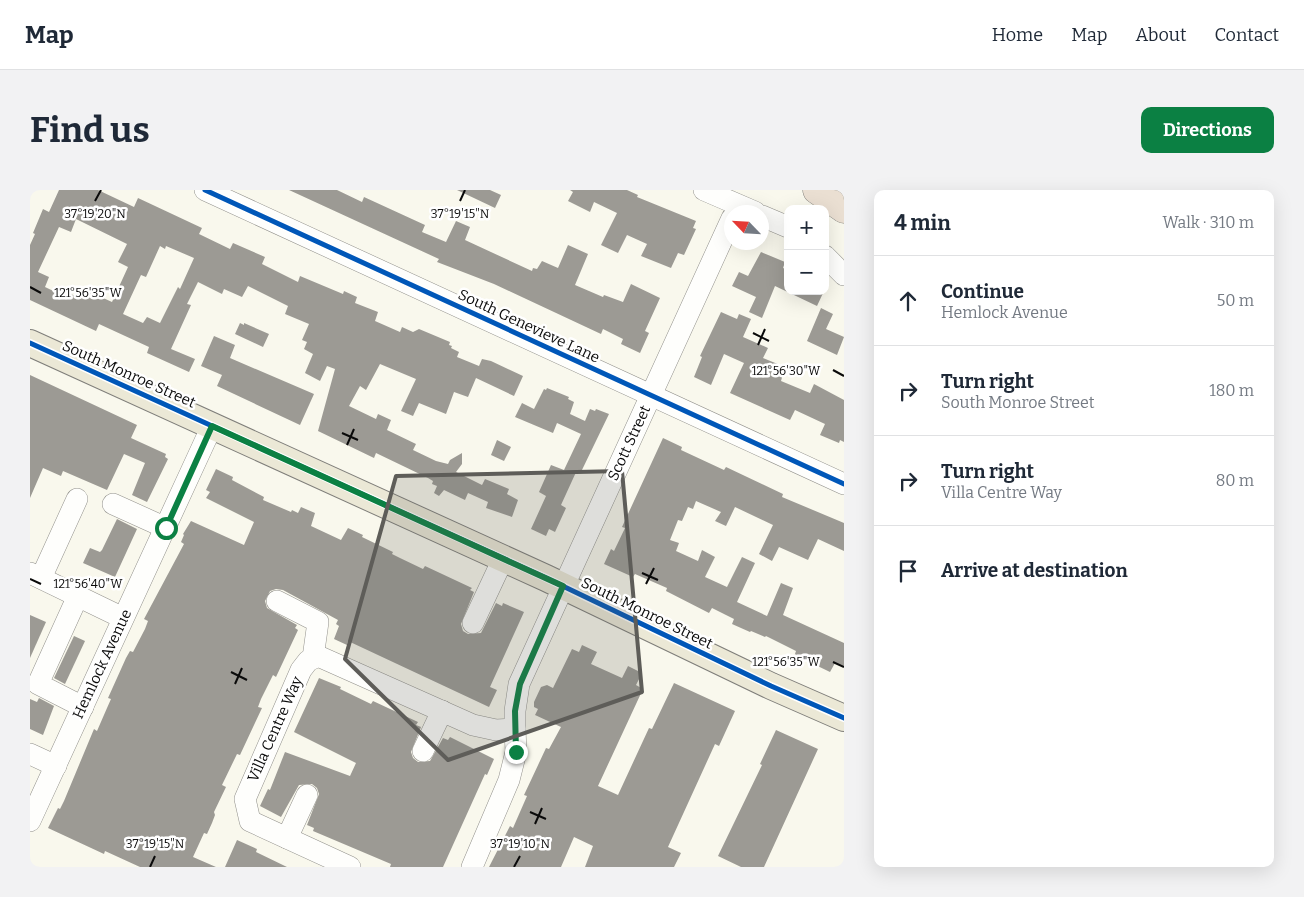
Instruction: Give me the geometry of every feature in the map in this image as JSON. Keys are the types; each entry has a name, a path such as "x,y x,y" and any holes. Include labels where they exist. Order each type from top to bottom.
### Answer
{"main road":[{"name":"South Monroe Street","path":"30,343 563,586 771,686 844,718"}],"street":[{"name":"South Genevieve Lane","path":"204,190 844,484"},
{"path":"704,190 728,205"},
{"path":"769,219 784,225"},
{"name":"Scott Street","path":"563,586 724,243"},
{"path":"829,260 844,275"},
{"name":"Hemlock Avenue","path":"30,821 212,426"},
{"path":"77,499 34,576 77,598 123,618"},
{"path":"113,504 166,528"},
{"path":"473,623 503,559"},
{"path":"472,867 509,780 516,752 515,711 520,684 563,586"},
{"path":"77,598 38,684 83,707"},
{"path":"277,601 318,622 313,658 318,656 329,660 473,725 496,730 515,729"},
{"name":"Villa Centre Way","path":"313,658 301,670 245,799 250,822 350,867"},
{"path":"423,751 442,712"},
{"path":"30,754 56,766"},
{"path":"287,838 307,795"}],"highlighted area":[{"path":"622,471 642,692 448,760 345,659 396,476"}],"building":[{"path":"59,190 98,190 134,207 138,198 202,228 199,234 230,249 233,243 265,257 262,264 298,282 300,276 343,294 344,291 357,297 355,303 378,312 375,321 400,332 402,327 413,332 419,329 450,342 451,348 459,352 457,357 479,366 482,359 491,361 523,376 514,396 476,378 468,397 454,392 446,414 419,403 413,416 401,411 416,379 380,364 366,390 360,386 349,406 376,419 378,414 391,420 387,430 416,444 413,450 436,461 448,464 450,460 462,453 462,464 456,472 482,485 485,479 509,489 507,494 518,500 512,517 486,508 488,502 468,493 465,500 444,490 439,496 434,493 437,486 432,484 433,481 428,478 376,453 374,458 318,431 335,369 327,366 320,381 305,373 313,354 304,349 307,342 302,340 309,324 285,314 288,306 248,286 242,297 224,289 222,294 198,282 187,304 191,305 171,349 195,359 189,372 147,353 149,347 99,324 96,331 30,300 30,245 43,209 49,212","holes":["76,219 127,244 118,262 128,267 112,302 79,287 76,296 68,293 66,297 45,287 49,277 38,272 59,227 71,232","160,246 165,249 166,246 194,258 180,289 178,287 160,323 147,317 143,323 123,314 141,275 146,277"]},
{"path":"289,190 337,190 362,202 364,197 425,225 422,232 446,242 456,221 470,227 465,240 532,271 533,268 537,269 542,261 558,268 568,245 588,254 575,285 603,297 604,295 623,302 631,284 660,298 645,331 649,333 640,353 621,344 623,339 603,329 601,334 494,284 437,262 439,259"},
{"path":"457,190 490,190 501,195 495,208"},
{"path":"570,190 627,190 638,195 637,197 696,221 693,228 696,229 684,255 678,253 671,268 641,256 647,244 627,235 618,253 601,245 617,213 594,202 590,212 568,201 573,192"},
{"path":"761,252 784,262 784,290 775,286 762,318 749,312 756,297 732,286 739,272 748,276"},
{"path":"794,295 822,295 817,306"},
{"path":"821,308 833,314 826,329 844,337 837,355 807,341"},
{"path":"721,312 737,319 739,314 751,319 743,337 768,348 763,358 785,367 781,381 810,393 814,384 844,400 844,442 840,440 839,443 820,435 825,424 795,410 790,420 730,393 744,363 724,354 711,385 694,377 702,357 700,356"},
{"path":"240,323 269,334 263,347 235,334"},
{"path":"214,336 235,345 230,358 314,394 300,425 217,386 222,375 201,366"},
{"path":"30,375 137,425 131,438 166,454 165,457 168,459 147,502 132,495 145,463 124,454 107,490 63,471 61,476 43,468 30,498"},
{"path":"547,388 569,397 568,399 574,402 570,414 585,421 590,409 595,411 596,409 609,414 581,472 577,470 561,505 566,508 555,532 549,529 546,536 531,529 546,496 539,492 551,465 564,470 581,434 557,423 553,433 515,417 522,403 534,409 544,389 546,390"},
{"path":"663,438 682,447 681,450 724,470 726,467 783,494 782,497 844,523 844,551 818,539 808,560 779,547 772,561 759,554 773,525 735,507 726,526 715,521 721,512 696,501 693,509 688,507 682,521 678,520 670,540 679,543 676,551 698,561 702,550 715,557 705,577 727,587 742,557 755,563 737,602 767,616 781,583 793,588 783,615 844,643 844,667 835,663 830,672 799,657 795,654 796,651 766,636 750,632 732,624 734,619 712,608 709,613 666,591 667,588 635,574 633,577 604,564 611,549 614,551 625,528 622,527"},
{"path":"497,440 511,447 504,461 491,455"},
{"path":"216,469 233,477 232,480 264,497 263,500 291,512 292,510 298,513 301,507 315,513 311,526 341,540 348,528 393,552 392,554 400,558 423,569 425,566 472,588 470,590 474,592 461,624 463,631 468,634 481,633 496,603 502,606 503,603 524,612 490,687 497,690 489,707 348,641 347,645 334,639 339,626 336,624 338,620 283,590 276,589 270,591 265,601 267,608 297,625 295,628 298,630 276,677 273,675 261,699 258,707 262,708 240,755 237,754 222,785 226,787 214,812 215,815 212,823 207,834 204,833 193,857 216,867 140,867 105,851 104,854 48,828 58,808 60,809 64,801 94,729 97,731 111,699 108,698 126,658 130,651 133,652 145,629 148,621 144,619 184,544 181,542 183,534 191,521 244,545 254,522 206,498 210,492 206,490"},
{"path":"117,519 137,529 115,577 83,563 90,548 100,552 102,550"},
{"path":"30,615 46,622 30,658"},
{"path":"74,636 85,641 65,684 54,678"},
{"path":"582,645 597,652 591,664 622,678 628,666 642,673 636,685 643,689 598,786 618,795 649,728 652,729 674,683 735,711 719,746 715,744 668,847 681,853 674,867 585,867 593,846 574,837 561,867 489,867 510,826 513,828 527,796 524,795 546,748 549,749 561,727 535,715 538,709 534,707 534,702 541,687 547,685 553,688 572,649 579,652"},
{"path":"319,678 341,687 340,689 371,704 373,701 418,722 416,725 421,727 411,752 413,758 418,762 430,761 443,738 448,740 450,737 494,759 487,775 485,774 443,867 390,867 391,864 313,831 314,828 307,825 319,794 317,788 312,784 299,785 281,817 260,806 268,789 270,790 285,752 350,776 356,763 294,732"},
{"path":"39,698 54,706 43,735 30,729 30,699 37,702"},
{"path":"776,730 818,749 764,867 741,867 718,856 762,765 760,764"},
{"path":"237,840 257,849 256,852 287,867 225,867"}],"cycle path":[{"path":"205,190 844,484"},
{"path":"30,343 546,578 771,686 844,718"}],"route":[{"path":"166,528 212,426 563,586 520,684 515,711 516,752"}]}
